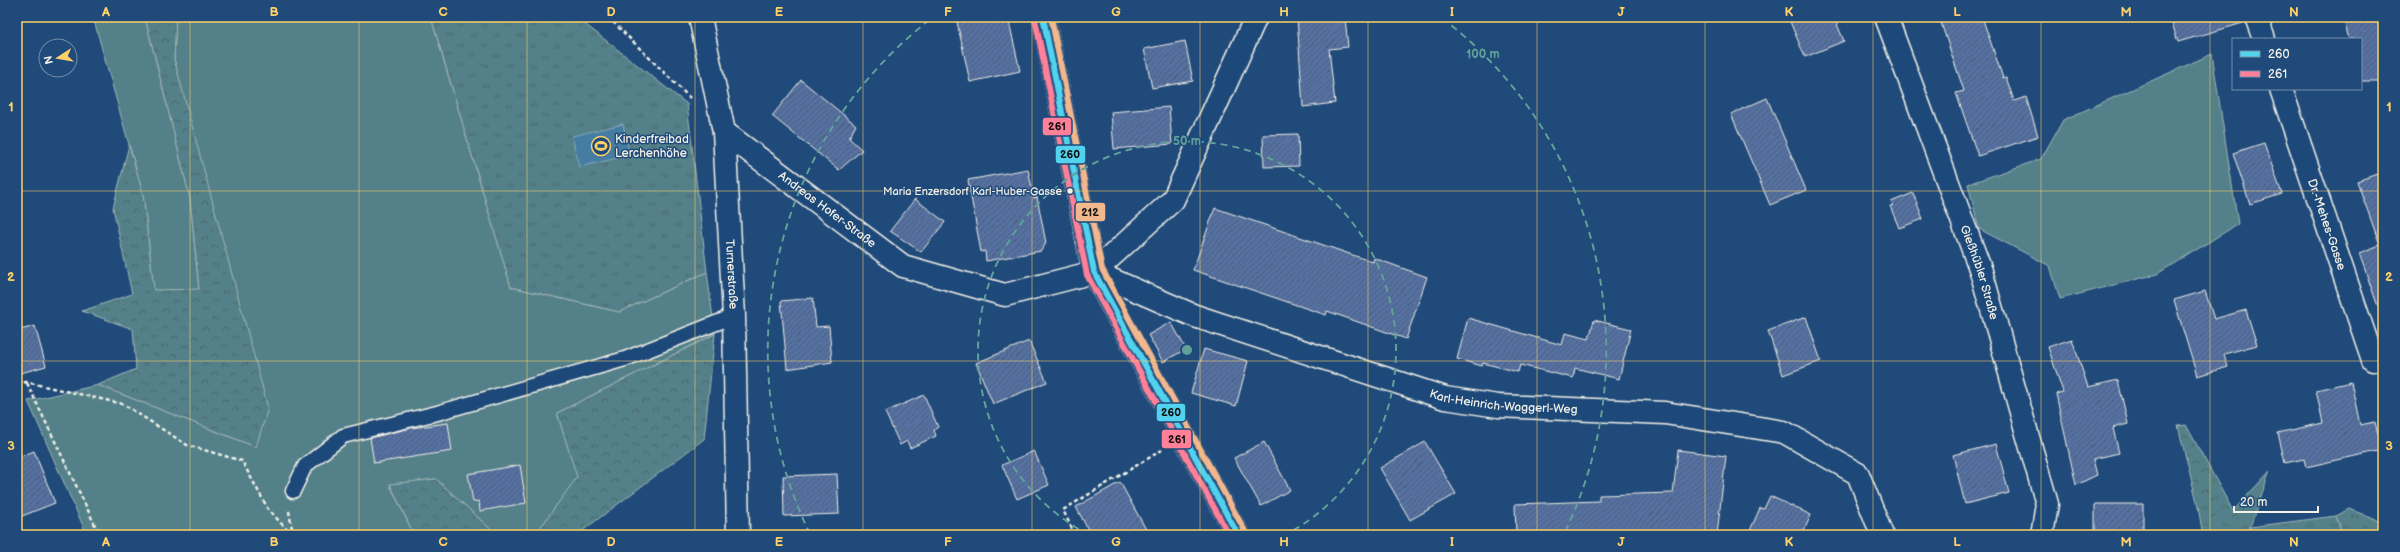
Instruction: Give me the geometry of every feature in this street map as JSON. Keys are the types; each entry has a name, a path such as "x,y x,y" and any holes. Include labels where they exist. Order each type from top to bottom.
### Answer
{"street":[{"name":"Turnerstraße","path":"700,17 724,132 734,316 738,535"},
{"path":"1044,17 1094,272 1238,535"},
{"path":"1094,272 1173,200 1256,17"},
{"name":"Gießhübler Straße","path":"1886,17 1981,271 2047,504 2042,535"},
{"path":"2256,17 2264,38"},
{"name":"Dr.-Mehes-Gasse","path":"2280,90 2373,360"},
{"name":"Andreas Hofer-Straße","path":"724,132 902,266 1005,295 1094,272"},
{"name":"Karl-Heinrich-Waggerl-Weg","path":"1094,272 1195,316 1445,398 1498,406 1665,413 1784,432 1858,474 1882,535"}],"lane":[{"path":"293,491 305,466 343,436 437,413 625,359 734,316"}],"path":[{"path":"608,17 691,99"},
{"path":"17,384 26,382 123,404 187,445 242,461 268,508 292,535"},
{"path":"26,382 95,525 103,535"},
{"path":"1074,534 1063,510 1184,436"}],"green space":[{"path":"93,17 145,17 190,198 199,290 154,291 143,194"},
{"path":"145,17 176,17 174,59 268,408 256,447 98,385 136,369 133,329 82,311 132,294 113,208 129,145 143,194 154,290 199,289 190,198"},
{"path":"176,17 431,17 511,287 619,312 707,272 715,334 557,413 578,477 535,535 497,535 436,479 390,485 414,535 87,535 28,401 98,385 256,447 174,59"},
{"path":"431,17 576,17 687,104 707,272 619,312 511,287"},
{"path":"2212,54 2238,224 2157,274 2060,299 2050,266 1979,229 1968,184 2041,159 2063,120"},
{"path":"715,334 704,439 577,535 535,535 577,477 557,413"},
{"path":"2186,425 2233,511 2270,471 2250,527 2252,535 2203,535 2197,502 2178,426"},
{"path":"436,479 497,535 414,535 390,484"},
{"path":"2350,509 2383,523 2383,535 2343,535 2336,516"},
{"path":"2336,516 2343,535 2252,535 2250,527"}],"water":[{"name":"Kinderfreibad Lerchenhöhe","path":"623,124 630,155 579,167 572,136"}],"building":[{"path":"956,17 1008,17 1020,71 970,82"},
{"path":"1297,17 1345,17 1348,47 1329,49 1335,103 1303,107"},
{"path":"1788,17 1834,17 1844,41 1805,57"},
{"path":"1939,17 1982,17 2003,78 2006,77 2014,101 2026,97 2038,136 1978,156 1956,93 1964,91"},
{"path":"2170,17 2242,17 2243,23 2178,42"},
{"path":"2343,17 2377,17 2383,37 2383,81 2362,81 2362,38 2349,38"},
{"path":"1185,41 1193,81 1152,88 1144,49"},
{"path":"801,80 856,125 849,138 862,150 839,170 772,116"},
{"path":"1767,98 1806,190 1770,205 1731,114"},
{"path":"1169,107 1172,144 1114,149 1111,112"},
{"path":"1298,134 1299,166 1264,167 1263,135"},
{"path":"2264,143 2282,194 2250,204 2233,153"},
{"path":"1028,169 1034,198 1037,197 1046,243 1041,251 986,261 985,251 981,252 968,180"},
{"path":"2383,172 2383,312 2380,312 2359,253 2380,245 2357,181"},
{"path":"1913,193 1923,219 1899,228 1890,206 1893,205 1891,202"},
{"path":"915,199 945,222 921,252 890,231"},
{"path":"1215,208 1373,262 1374,258 1427,277 1406,339 1327,311 1326,315 1193,270"},
{"path":"2205,291 2214,319 2246,310 2257,345 2224,354 2228,367 2197,376 2174,300"},
{"path":"813,298 816,327 829,326 832,362 787,369 781,301"},
{"path":"1806,317 1821,361 1783,375 1768,331"},
{"path":"1468,318 1562,345 1565,333 1589,339 1594,320 1631,329 1619,379 1575,368 1573,378 1520,365 1518,372 1483,363 1482,366 1457,359"},
{"path":"1171,322 1186,349 1163,362 1148,335"},
{"path":"35,326 46,366 17,374 17,331"},
{"path":"2072,339 2088,387 2118,380 2128,424 2113,428 2119,453 2093,459 2097,475 2076,485 2056,394 2063,392 2048,347"},
{"path":"1029,341 1047,382 993,404 976,363"},
{"path":"1204,349 1248,361 1236,406 1191,393"},
{"path":"2351,382 2360,425 2375,422 2382,450 2306,467 2304,459 2285,463 2278,433 2323,423 2316,390"},
{"path":"924,395 938,427 934,430 936,436 910,448 907,441 900,445 885,412"},
{"path":"448,423 452,451 374,463 370,438 411,428"},
{"path":"1264,442 1290,490 1261,506 1234,458"},
{"path":"1425,442 1456,494 1410,520 1380,468"},
{"path":"1996,444 2009,493 1965,504 1953,455"},
{"path":"1678,450 1726,456 1717,535 1516,535 1515,504 1599,501 1599,495 1673,493"},
{"path":"34,451 55,503 17,518 17,458"},
{"path":"1034,451 1049,485 1017,499 1002,465"},
{"path":"520,465 526,503 480,511 479,501 473,502 468,474"},
{"path":"837,474 839,514 784,516 783,476"},
{"path":"1120,482 1149,535 1091,535 1076,507"},
{"path":"1770,496 1811,515 1802,535 1748,535 1760,508 1764,509"},
{"path":"2095,504 2143,504 2143,535 2095,535"}],"transit line":[{"name":"260","path":"1043,17 1094,272 1238,535"},
{"name":"212","path":"1051,17 1102,269 1245,531"},
{"name":"261","path":"1035,19 1087,275 1229,535"}],"place":[{"name":"Kinderfreibad Lerchenhöhe","path":"601,146"},
{"name":"Maria Enzersdorf Karl-Huber-Gasse","path":"1070,191"}]}
